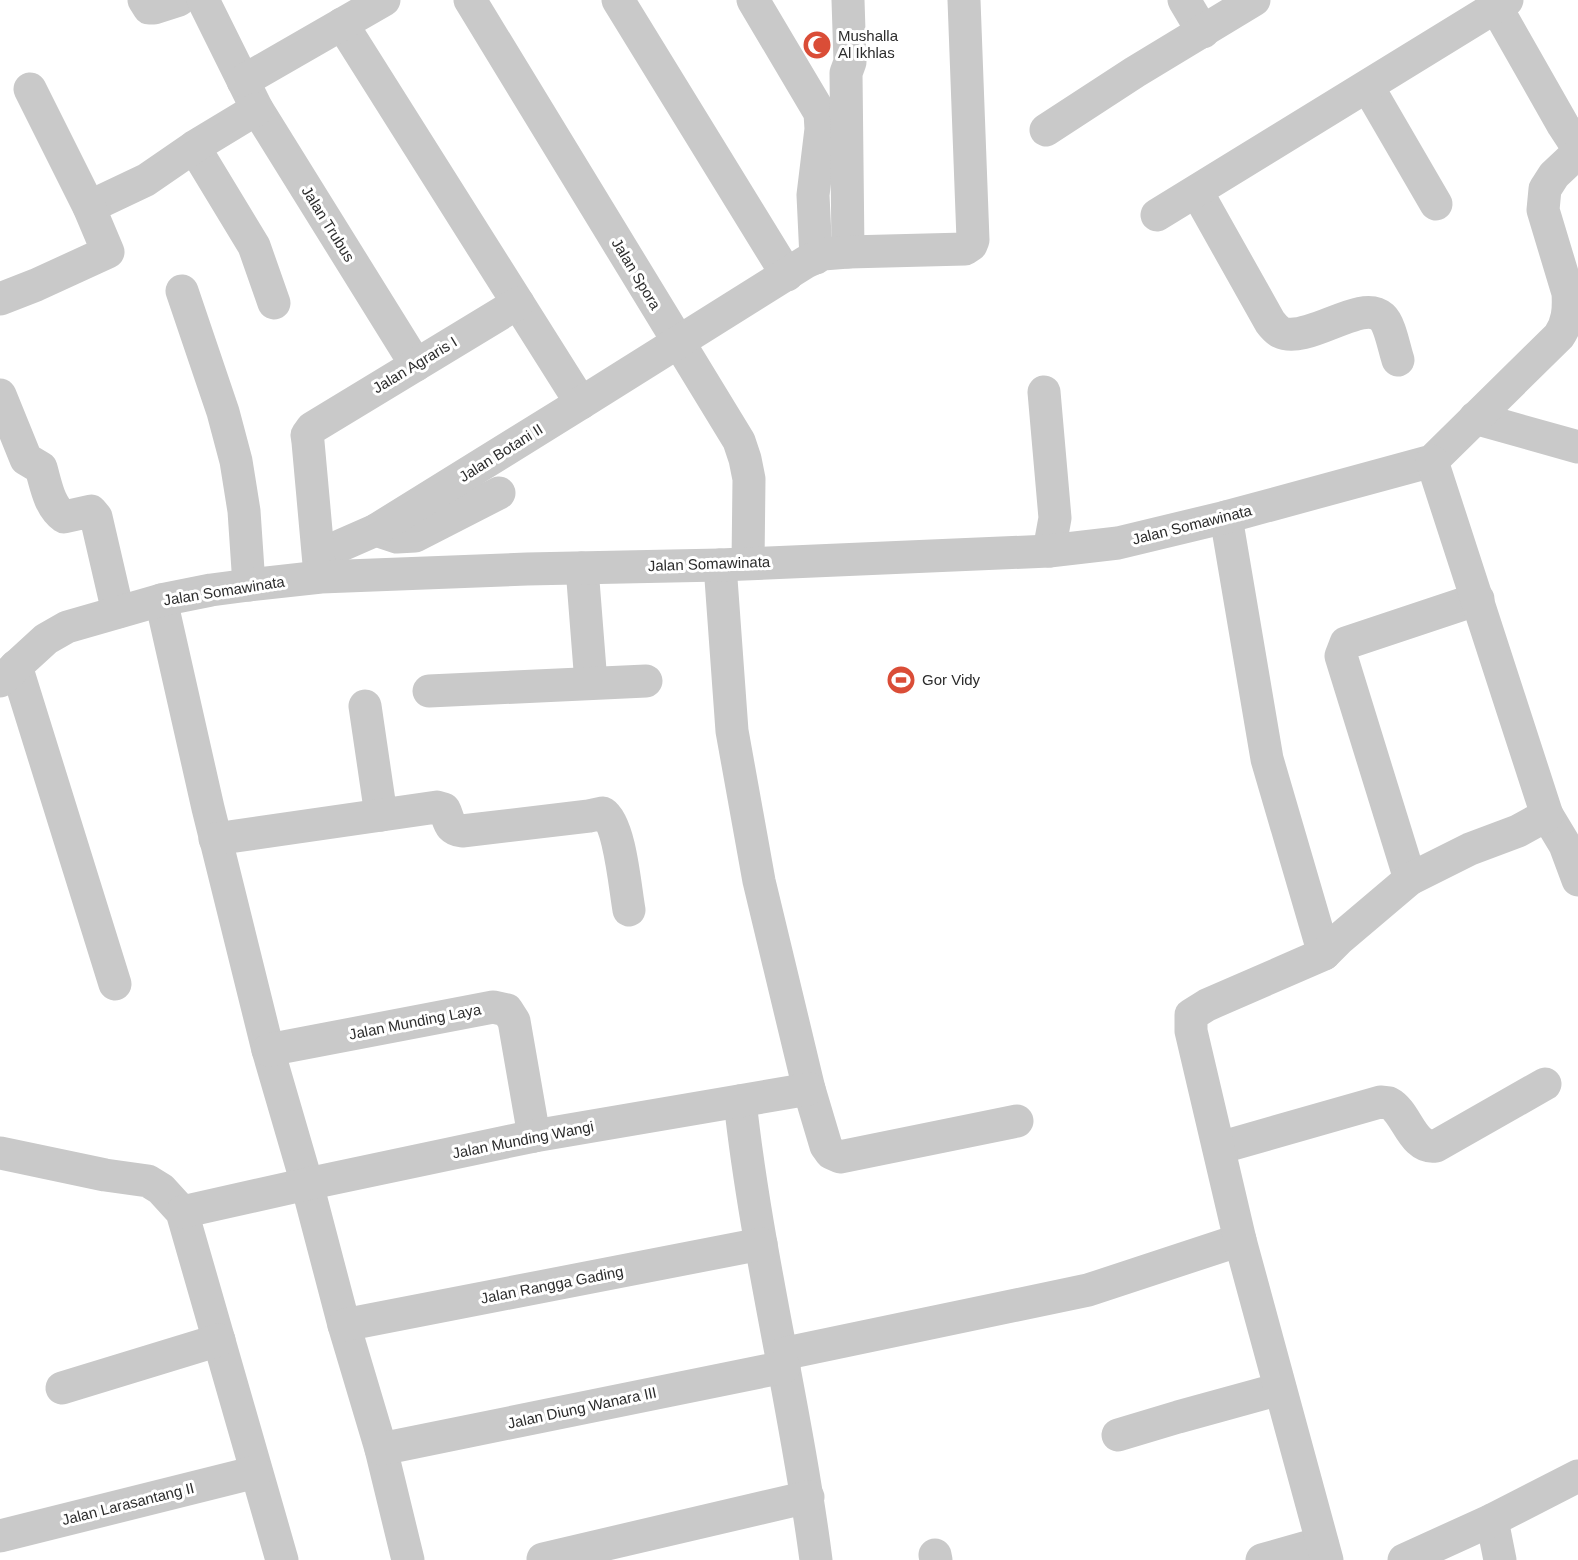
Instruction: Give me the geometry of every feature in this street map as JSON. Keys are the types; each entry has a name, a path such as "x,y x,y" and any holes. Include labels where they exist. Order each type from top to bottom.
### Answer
{"street":[{"path":"144,0 149,8 154,8 179,0"},
{"name":"Jalan Trubus","path":"203,0 250,95 416,365"},
{"path":"89,207 146,180 194,147 250,95 342,24 384,0"},
{"name":"Jalan Spora","path":"470,0 739,441 745,459 749,479 734,564 732,731 759,881 809,1089 826,1146 831,1153 840,1157 1017,1121"},
{"path":"618,0 787,275"},
{"path":"753,0 820,113 821,129 813,195 816,258"},
{"path":"848,0 850,62 846,73 848,252"},
{"name":"Jalan Botani II","path":"320,566 806,262 823,254 965,249 971,245 973,240 964,0"},
{"path":"1184,0 1203,32"},
{"path":"1046,130 1135,72 1254,0"},
{"path":"1157,215 1368,87 1498,2 1563,125 1578,148"},
{"path":"342,24 581,404"},
{"path":"1368,87 1436,204"},
{"path":"0,299 108,252 89,207 30,89"},
{"path":"194,147 254,246 274,303"},
{"path":"1578,157 1570,160 1554,175 1545,189 1542,210 1568,293 1578,348"},
{"path":"1197,192 1270,322 1279,332 1292,335 1361,313 1373,312 1382,317 1387,325 1398,360"},
{"path":"182,291 237,460 244,511 249,585"},
{"path":"1568,293 1569,308 1564,329 1559,336 1432,460 1547,815 1564,845 1578,880"},
{"name":"Jalan Agraris I","path":"320,566 307,435 312,428 518,303"},
{"path":"1044,392 1055,518 1049,550"},
{"path":"0,395 26,459 41,468 52,502 58,512 64,517 91,511 96,517 118,612"},
{"path":"1475,418 1578,447"},
{"name":"Jalan Somawinata","path":"8,674 46,639 67,627 161,600 249,585 320,566 582,568 734,564 1049,550 1118,543 1226,517 1432,460"},
{"path":"376,530 398,537 415,536 499,493"},
{"path":"1226,517 1267,759 1324,954"},
{"path":"582,568 591,683"},
{"path":"1410,879 1341,656 1346,643 1478,599"},
{"path":"161,600 215,839 268,1050 307,1184 344,1325 381,1449 408,1560"},
{"path":"8,674 115,984"},
{"path":"429,691 646,681"},
{"path":"365,706 381,815"},
{"path":"215,839 437,807 444,809 450,825 462,831 603,813 607,815 616,836 629,909"},
{"path":"1262,1560 1325,1551 1240,1240 1191,1030 1191,1015 1207,1005 1324,954 1410,879 1470,849 1518,831 1547,815"},
{"name":"Jalan Munding Laya","path":"268,1050 493,1007 507,1010 514,1021 534,1136"},
{"path":"1219,1148 1380,1102 1389,1103 1395,1108 1421,1143 1428,1148 1436,1146 1545,1084"},
{"name":"Jalan Munding Wangi","path":"182,1212 534,1136 809,1089"},
{"path":"740,1101 761,1244 808,1497 816,1560"},
{"path":"0,1154 105,1175 148,1181 161,1189 182,1212 282,1560"},
{"name":"Jalan Diung Wanara III","path":"381,1449 1088,1290 1240,1240"},
{"name":"Jalan Rangga Gading","path":"344,1325 761,1244"},
{"path":"62,1388 219,1340"},
{"path":"1118,1435 1280,1389"},
{"name":"Jalan Larasantang II","path":"0,1536 256,1472"},
{"path":"1404,1560 1492,1520 1578,1476"},
{"path":"543,1559 808,1497"},
{"path":"1492,1520 1500,1560"}],"place":[{"name":"Mushalla Al Ikhlas","path":"817,45"},
{"name":"Gor Vidy","path":"901,680"}]}
